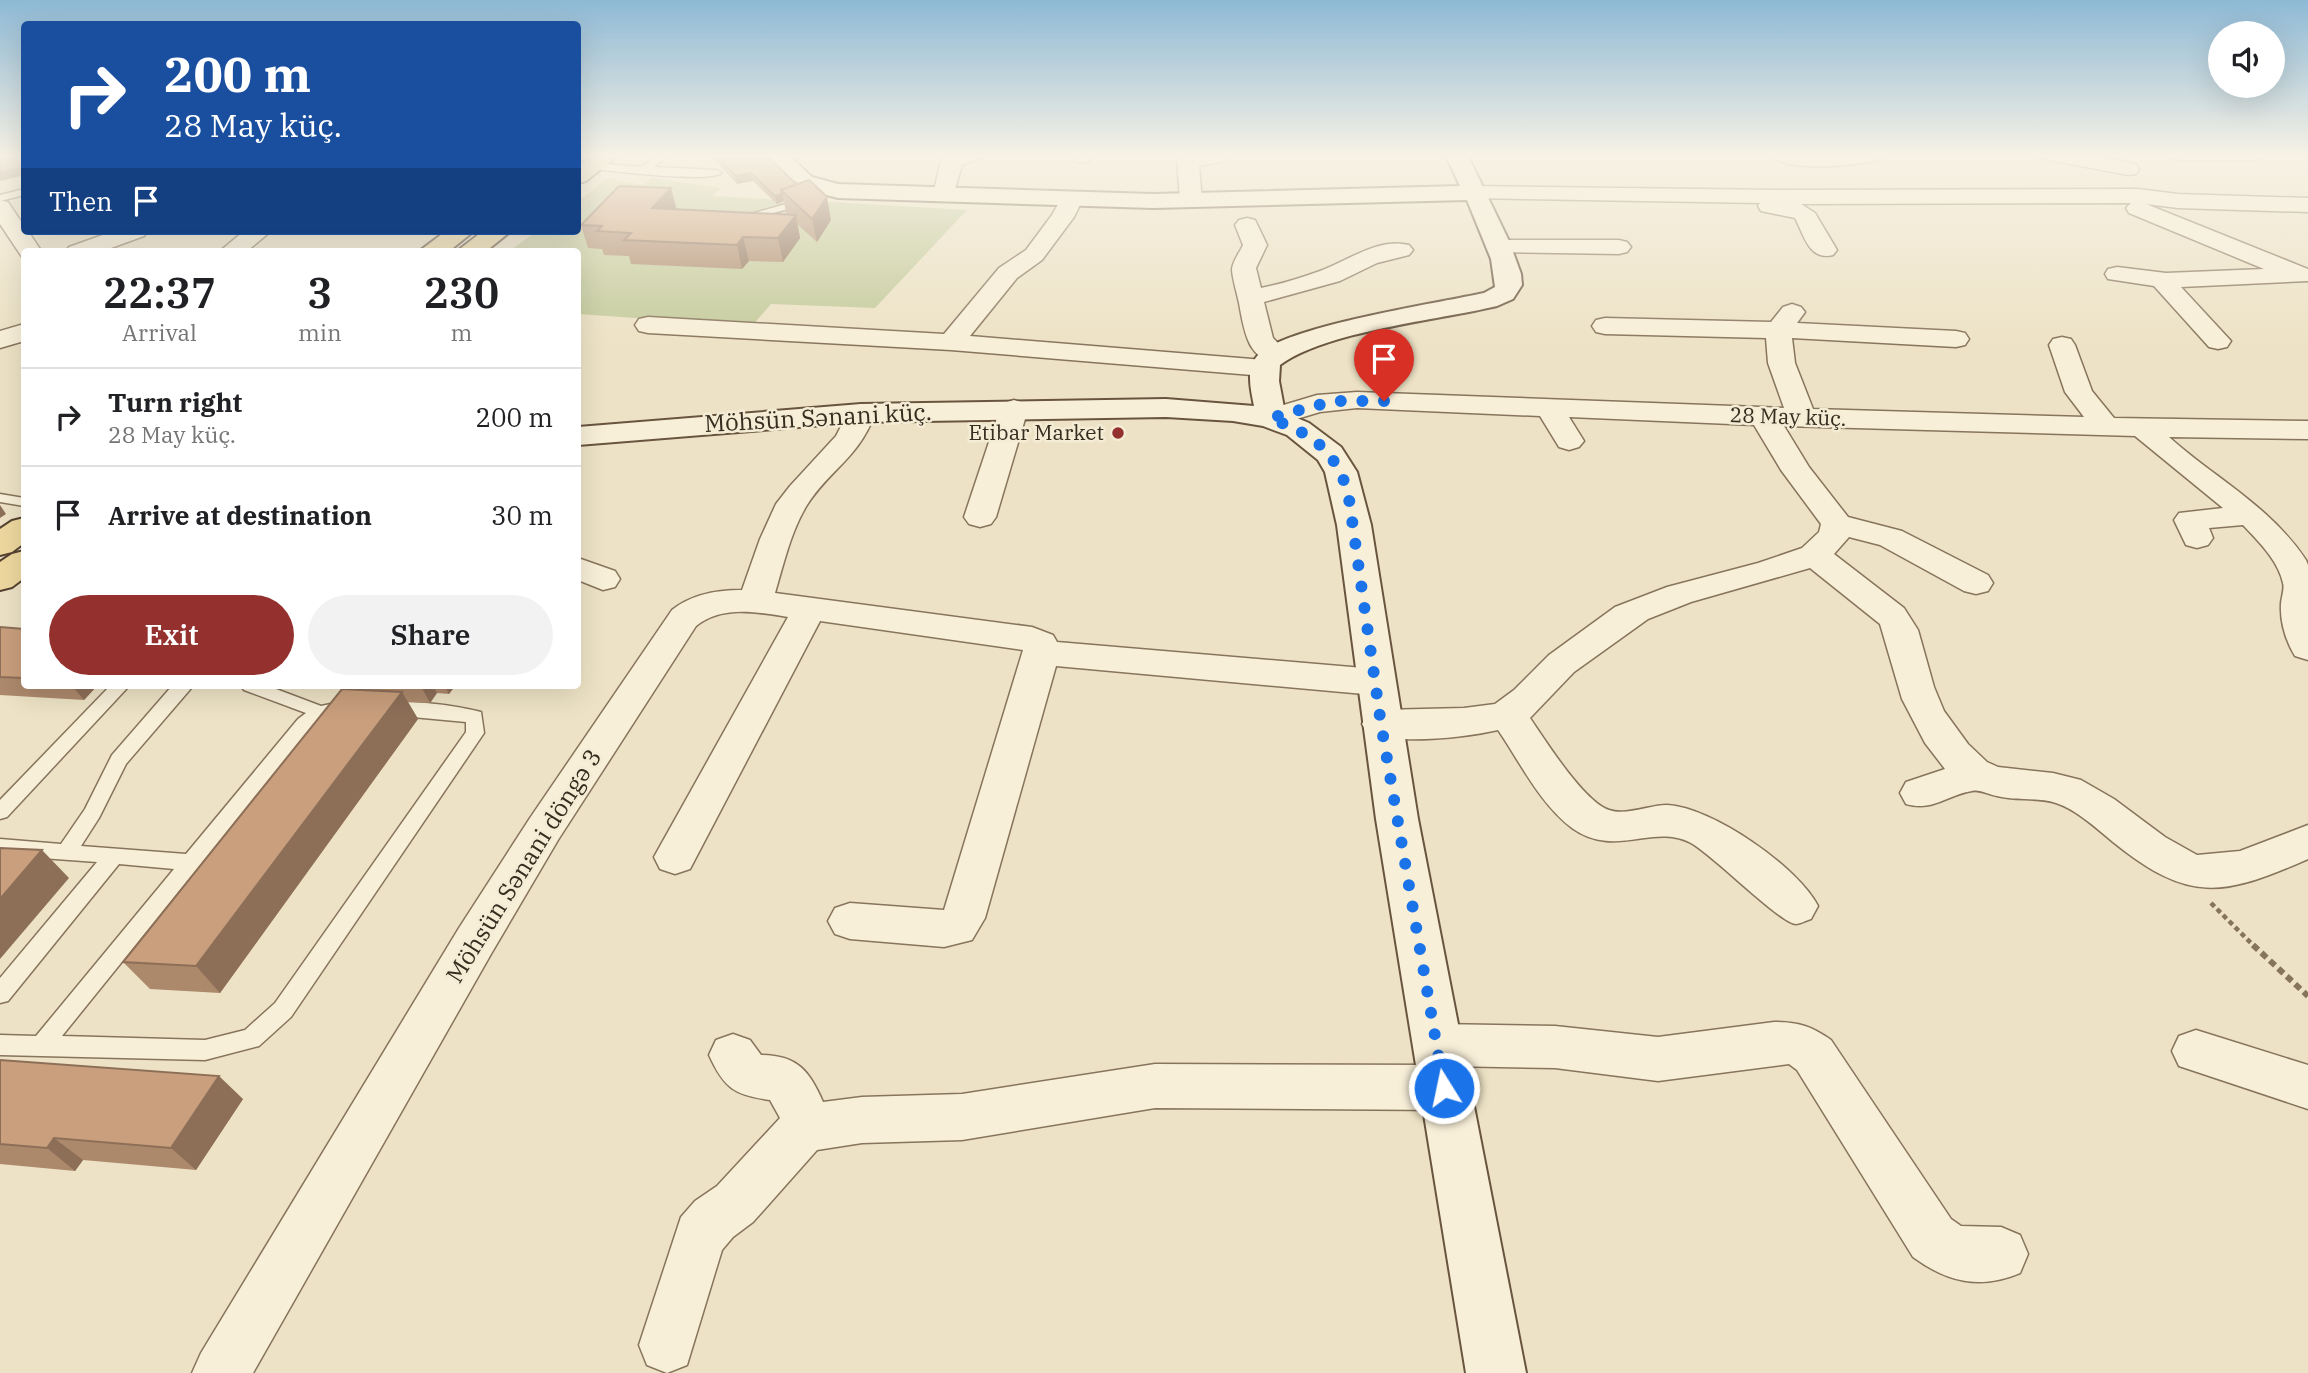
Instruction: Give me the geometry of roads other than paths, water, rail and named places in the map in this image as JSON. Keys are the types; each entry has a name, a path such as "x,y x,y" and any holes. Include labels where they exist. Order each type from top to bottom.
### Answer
{"main road":[{"path":"437,248 456,235"},
{"path":"475,248 493,235"},
{"path":"0,545 21,530"},
{"path":"0,579 21,564"}],"street":[{"path":"7,218 25,248"},
{"path":"951,342 1008,273 1034,254 1063,218"},
{"path":"648,325 1270,361 1324,337 1499,296 1509,286 1498,247 1485,218"},
{"path":"1809,218 1825,250"},
{"path":"2175,218 2305,275"},
{"path":"1247,225 1255,245 1244,268 1260,341 1270,361 1270,418"},
{"path":"88,248 125,235"},
{"path":"236,248 254,235"},
{"path":"1498,247 1619,247"},
{"path":"1250,297 1280,292 1331,276 1369,257 1401,250"},
{"path":"0,259 21,254"},
{"path":"2117,274 2166,280 2305,275"},
{"path":"2166,280 2165,284 2218,341"},
{"path":"984,344 1019,289"},
{"path":"1801,418 1779,355 1780,330 1784,319 1805,306"},
{"path":"1605,326 1780,330 1956,339"},
{"path":"0,340 21,333"},
{"path":"2062,345 2080,392 2106,427"},
{"name":"28 May küç.","path":"1270,418 1317,404 1357,400 1764,417 2308,430"},
{"path":"1549,408 1569,441"},
{"path":"980,517 1014,409"},
{"name":"Möhsün Sənani küç.","path":"581,436 861,413 1014,409 1203,409 1270,418 1298,429 1317,441 1330,454 1341,472 1354,525 1378,703 1496,1373"},
{"path":"755,601 792,505 849,442 857,429 861,413"},
{"path":"1764,417 1796,470 1837,524 1891,538 1976,583"},
{"path":"2143,428 2158,444 2249,515 2286,554 2304,587 2297,599 2298,618 2308,648"},
{"path":"2197,538 2190,520 2249,515"},
{"path":"850,921 944,929 956,927 963,918 1042,653 1378,703 1460,721 1507,714 1524,702 1556,668 1635,611 1662,600 1792,564 1814,555 1835,535 1837,524"},
{"path":"1814,555 1892,616 1901,628 1917,693 1948,747 1976,775 2008,785 2046,787 2067,792 2093,804 2169,860 2193,872 2232,872 2308,841"},
{"name":"Möhsün Sənani döngə 3","path":"221,1373 544,829 684,618 693,609 707,603 755,601 1032,639 1041,643 1042,653"},
{"path":"675,857 809,610"},
{"path":"1507,714 1577,809 1595,822 1616,827 1667,821 1690,824 1715,837 1796,906"},
{"path":"1920,793 1976,775"},
{"path":"667,1345 700,1236 714,1219 735,1204 795,1136 809,1128 862,1120 962,1117 1154,1086 1250,1085 1441,1067 1555,1046 1658,1059 1688,1057 1774,1043 1797,1043 1814,1055 1932,1238 1953,1253 2001,1254"},
{"path":"2196,1051 2308,1087"},
{"path":"733,1055 741,1072 751,1077 781,1080 790,1086 809,1128"}],"lane":[{"path":"733,220 741,218"},
{"path":"0,498 21,502"},
{"path":"0,812 117,689"},
{"path":"66,853 92,813 119,760 180,689"},
{"path":"258,689 320,712"},
{"path":"0,1045 41,1046 205,1050 251,1039 283,1010 475,733 475,717 446,712 340,707 320,712 304,724 41,1046"},
{"path":"0,848 192,862"},
{"path":"0,994 114,856"}],"place":[{"name":"Etibar Market","path":"1118,433"}]}
